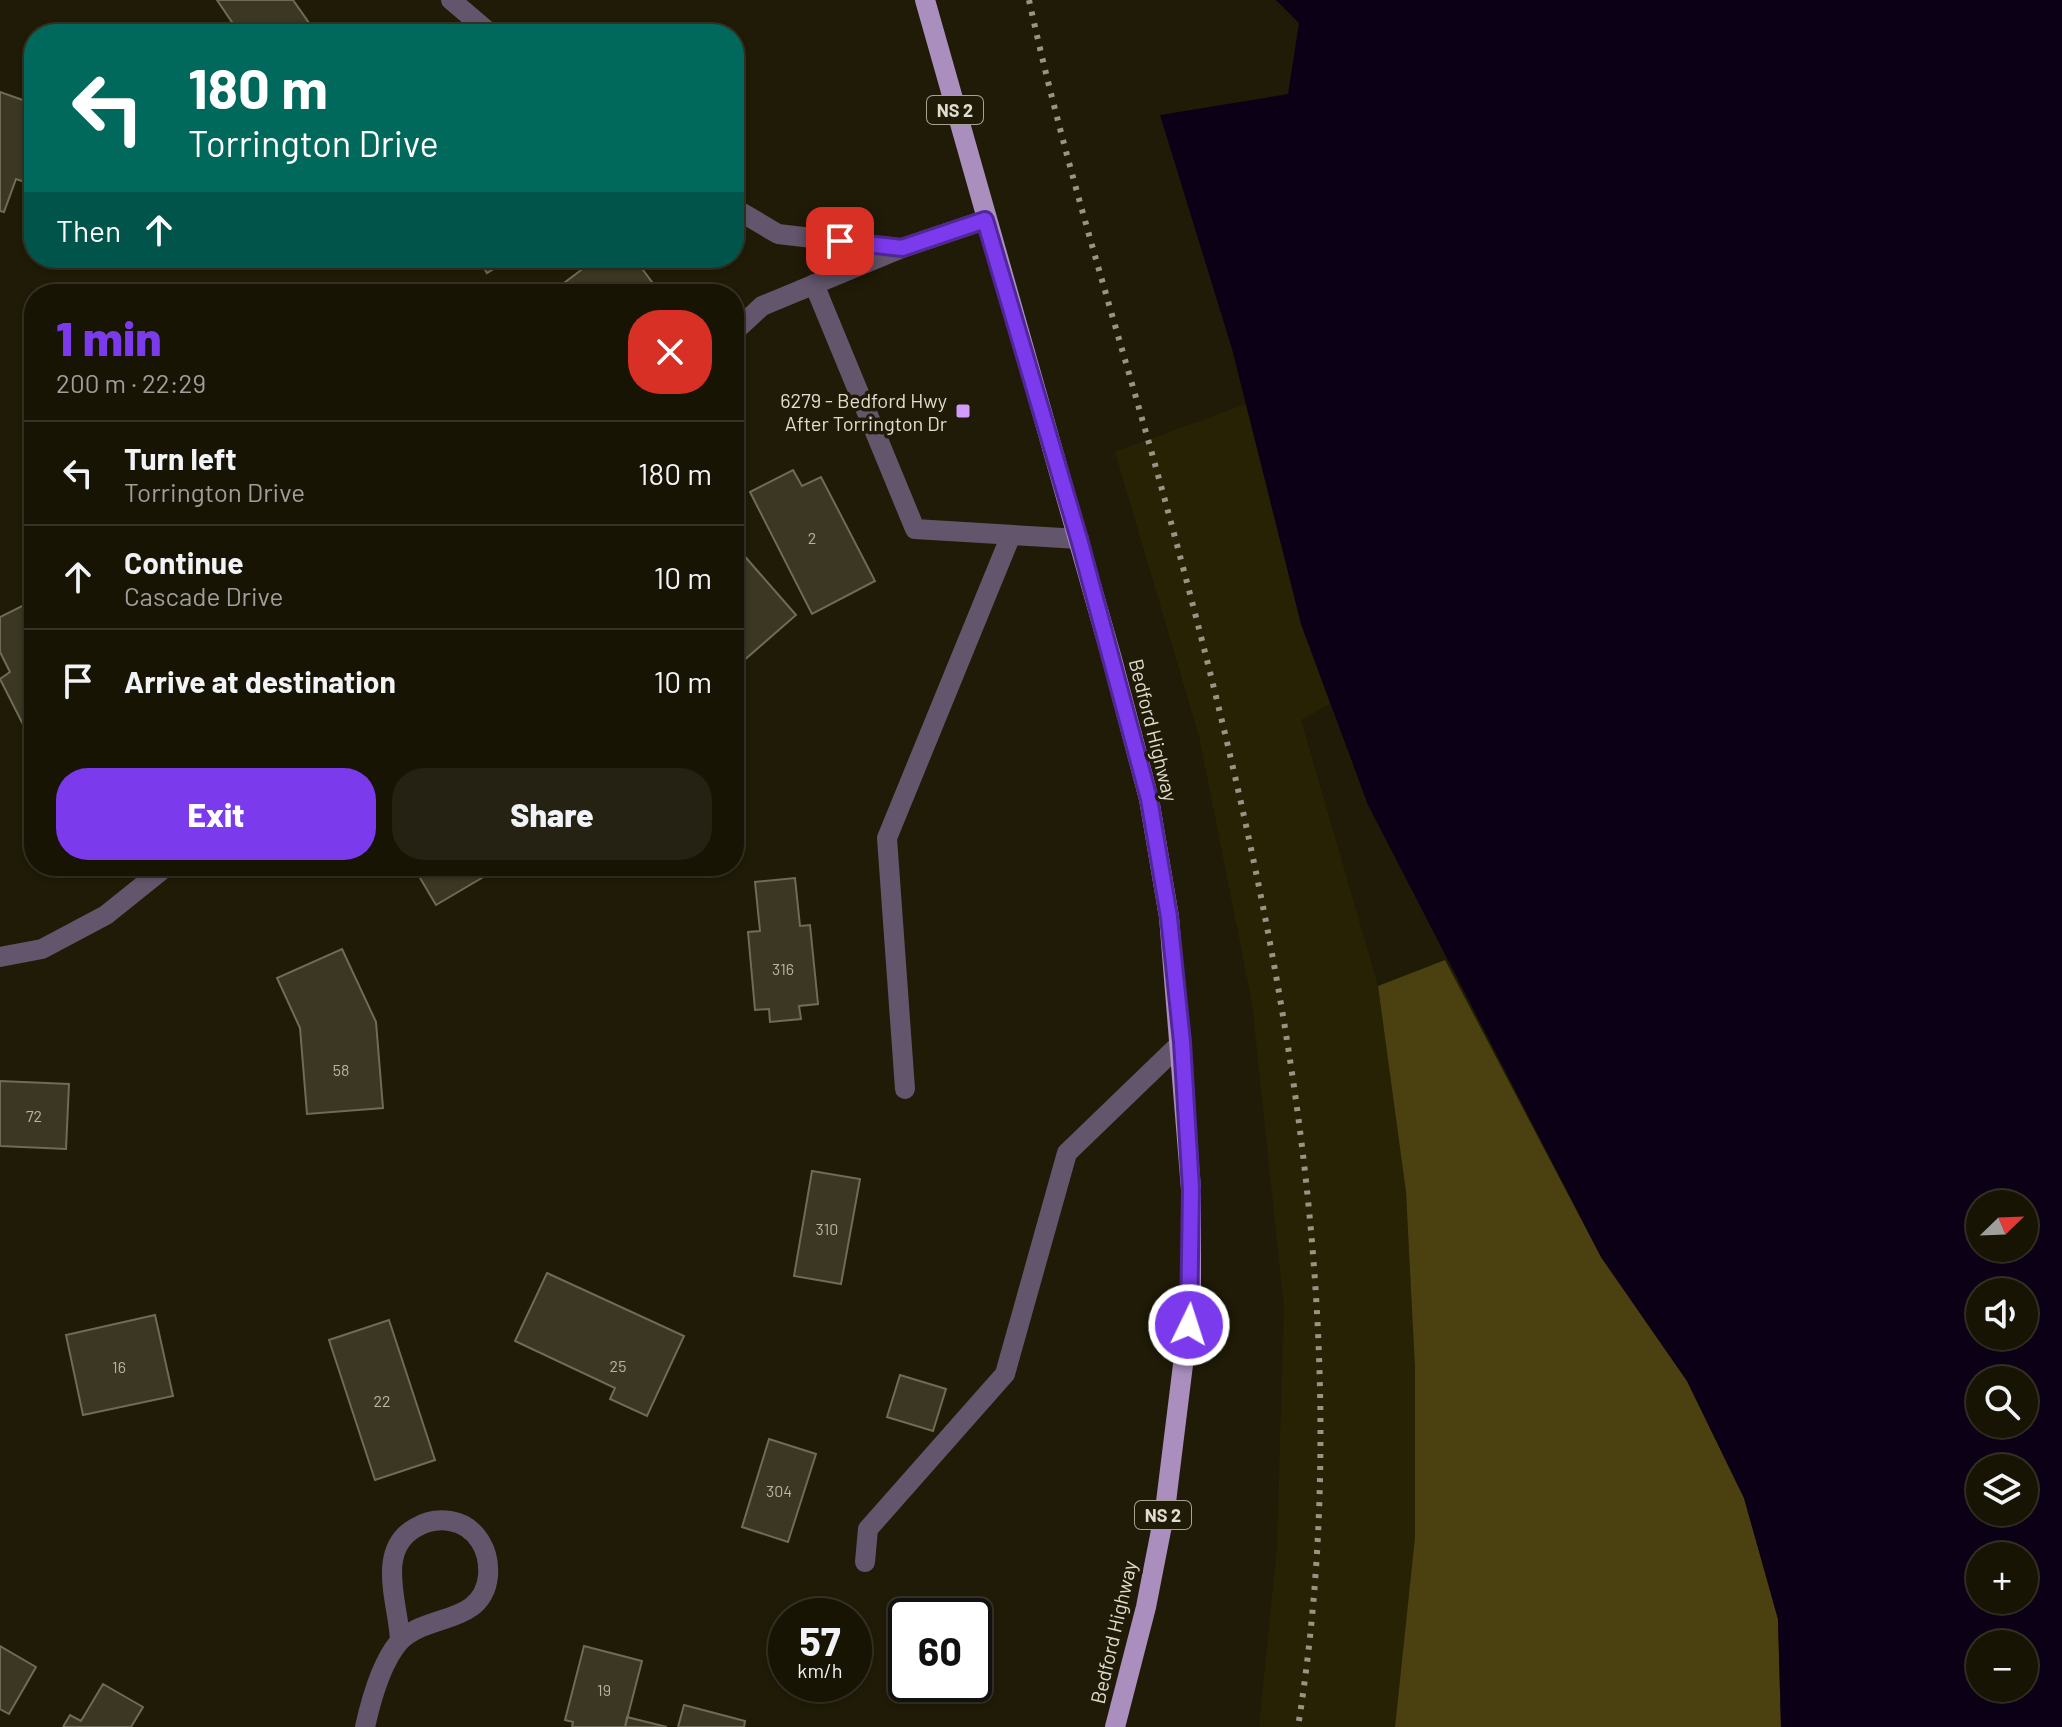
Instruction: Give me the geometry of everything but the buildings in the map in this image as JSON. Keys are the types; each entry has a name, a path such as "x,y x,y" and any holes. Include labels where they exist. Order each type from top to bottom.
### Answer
{"main road":[{"name":"Bedford Highway","path":"925,0 985,220 1079,539 1149,799 1169,917 1182,1042 1191,1189 1190,1315 1165,1510 1146,1607 1115,1727"}],"street":[{"path":"451,0 479,24"},
{"path":"744,214 778,234 902,248"},
{"path":"744,323 762,306 902,248 985,220"},
{"path":"814,284 915,529 1079,539"},
{"path":"905,1089 887,838 1011,535"},
{"path":"0,957 42,949 93,922 154,876"},
{"path":"865,1562 868,1529 1005,1374 1067,1153 1182,1042"},
{"path":"365,1727 376,1689 400,1641 414,1631 463,1614 481,1595 488,1579 488,1561 482,1545 465,1526 449,1520 432,1521 408,1532 398,1545 391,1569 400,1641"}],"shaded area":[{"path":"1276,0 2062,0 2062,1727 1781,1727 1778,1619 1744,1498 1687,1381 1601,1257 1368,805 1301,624 1232,349 1160,115 1288,94 1299,23"},
{"path":"1246,404 1301,624 1330,704 1301,720 1378,986 1406,1192 1415,1368 1415,1537 1395,1727 1259,1727 1277,1547 1284,1308 1252,1003 1199,736 1115,452"},
{"path":"1445,960 1601,1257 1687,1381 1744,1498 1778,1619 1781,1727 1395,1727 1415,1537 1415,1368 1406,1192 1378,986"}],"railway":[{"path":"1029,0 1076,190 1166,504 1205,654 1273,957 1297,1110 1314,1263 1320,1418 1316,1572 1298,1727"}],"place":[{"name":"6279 - Bedford Hwy After Torrington Dr","path":"963,411"}],"route":[{"path":"840,241 902,248 985,220 1079,539 1149,799 1169,917 1182,1042 1191,1189 1189,1325"}]}
